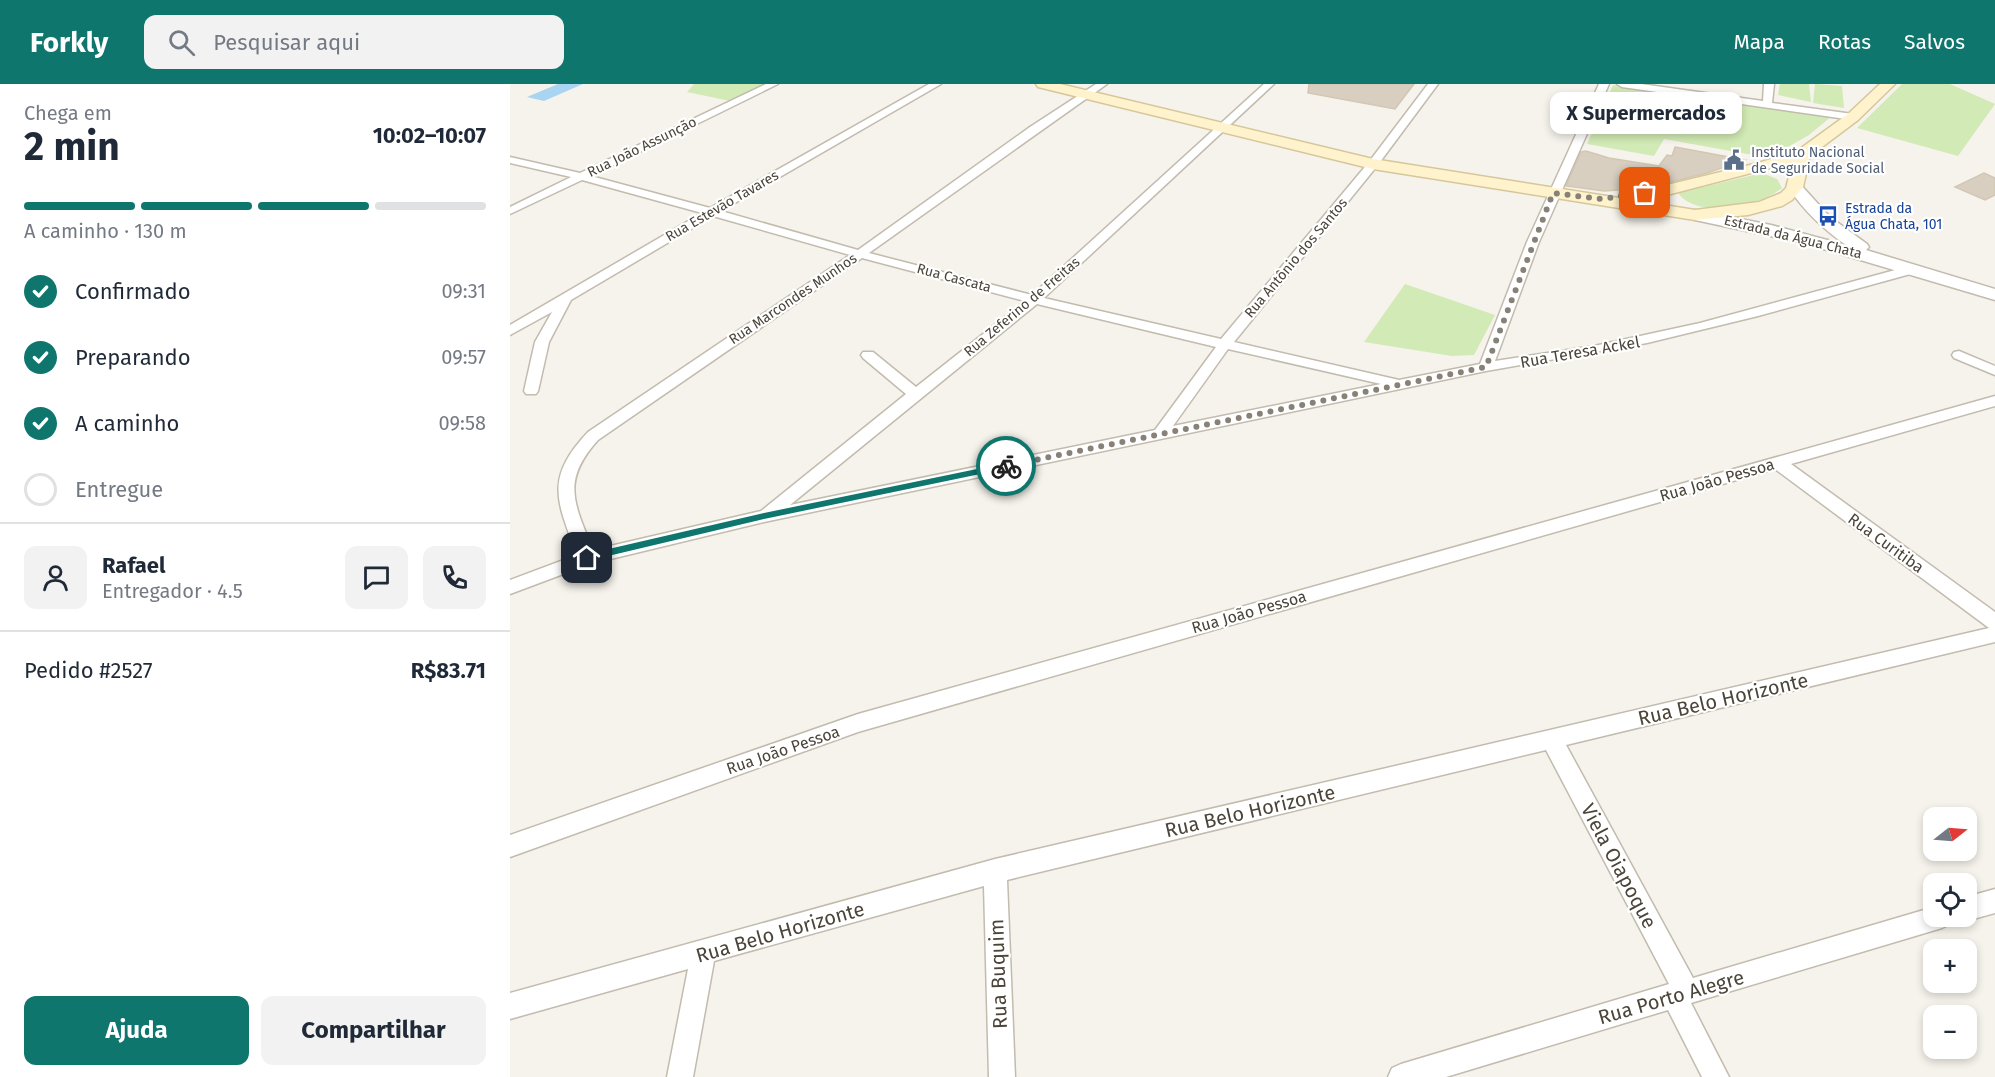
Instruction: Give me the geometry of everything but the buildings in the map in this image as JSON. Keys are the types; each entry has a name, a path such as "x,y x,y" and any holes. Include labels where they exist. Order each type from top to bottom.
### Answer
{"main road":[{"path":"1043,84 1373,164 1695,215 1725,213 1784,199 1795,186 1803,154"},
{"path":"1601,199 1667,190 1763,167 1803,154 1853,117 1888,84"},
{"path":"1763,167 1784,176 1795,186"},
{"path":"1667,190 1672,200 1695,215"}],"street":[{"name":"Rua João Assunção","path":"510,211 773,84"},
{"name":"Rua Estevão Tavares","path":"510,331 711,212 936,84"},
{"name":"Rua Marcondes Munhos","path":"587,558 566,501 569,467 576,451 593,436 860,254 965,177 1102,84"},
{"name":"Rua Zeferino de Freitas","path":"764,516 1035,299 1269,84"},
{"name":"Rua Antônio dos Santos","path":"1160,434 1224,345 1373,164 1433,84"},
{"path":"1486,367 1553,193 1604,84"},
{"path":"1622,84 1853,117"},
{"path":"1767,104 1769,84"},
{"name":"Rua Cascata","path":"510,160 583,176 860,254 1035,299 1224,345 1401,384"},
{"name":"Estrada da Água Chata","path":"1795,186 1804,202 1841,234 1890,263"},
{"name":"Estrada da Água Chata","path":"1695,215 1767,228 1995,295"},
{"name":"Rua Teresa Ackel","path":"510,587 587,558 764,516 1486,367 1552,359 1618,347 1782,306 1910,270"},
{"path":"531,391 542,342 566,297"},
{"path":"868,355 916,395"},
{"path":"1959,355 1995,371"},
{"name":"Rua João Pessoa","path":"510,846 858,723 1995,401"},
{"name":"Rua Curitiba","path":"1778,463 1995,622"},
{"name":"Rua Belo Horizonte","path":"510,1006 995,871 1995,634"},
{"name":"Viela Oiapoque","path":"1552,740 1680,994 1716,1077"},
{"name":"Rua Buquim","path":"995,871 1002,1077"},
{"path":"1977,906 1995,901"},
{"name":"Rua Porto Alegre","path":"1401,1077 1923,922"},
{"path":"680,1077 703,954"}],"green space":[{"path":"694,84 765,84 730,101 687,92"},
{"path":"1780,84 1809,84 1811,102 1778,95"},
{"path":"1815,84 1842,86 1844,108 1813,103"},
{"path":"1902,84 1950,84 1995,104 1958,156 1857,128"},
{"path":"1613,85 1832,116 1809,135 1764,157 1664,139 1654,156 1587,144"},
{"path":"1762,173 1777,179 1782,188 1744,205 1713,208 1699,206 1687,201 1678,193"},
{"path":"1405,284 1495,315 1474,355 1452,356 1364,342"}],"water":[{"path":"558,84 583,84 544,101 527,97"}],"way so far":[{"path":"1006,466 1486,367 1553,193 1601,199 1645,193"}],"place":[{"name":"Instituto Nacional de Seguridade Social","path":"1734,160"},
{"name":"X Supermercados","path":"1645,193"},
{"name":"Estrada da Água Chata, 101","path":"1828,216"}],"route":[{"path":"587,558 764,516 1006,466"}]}
